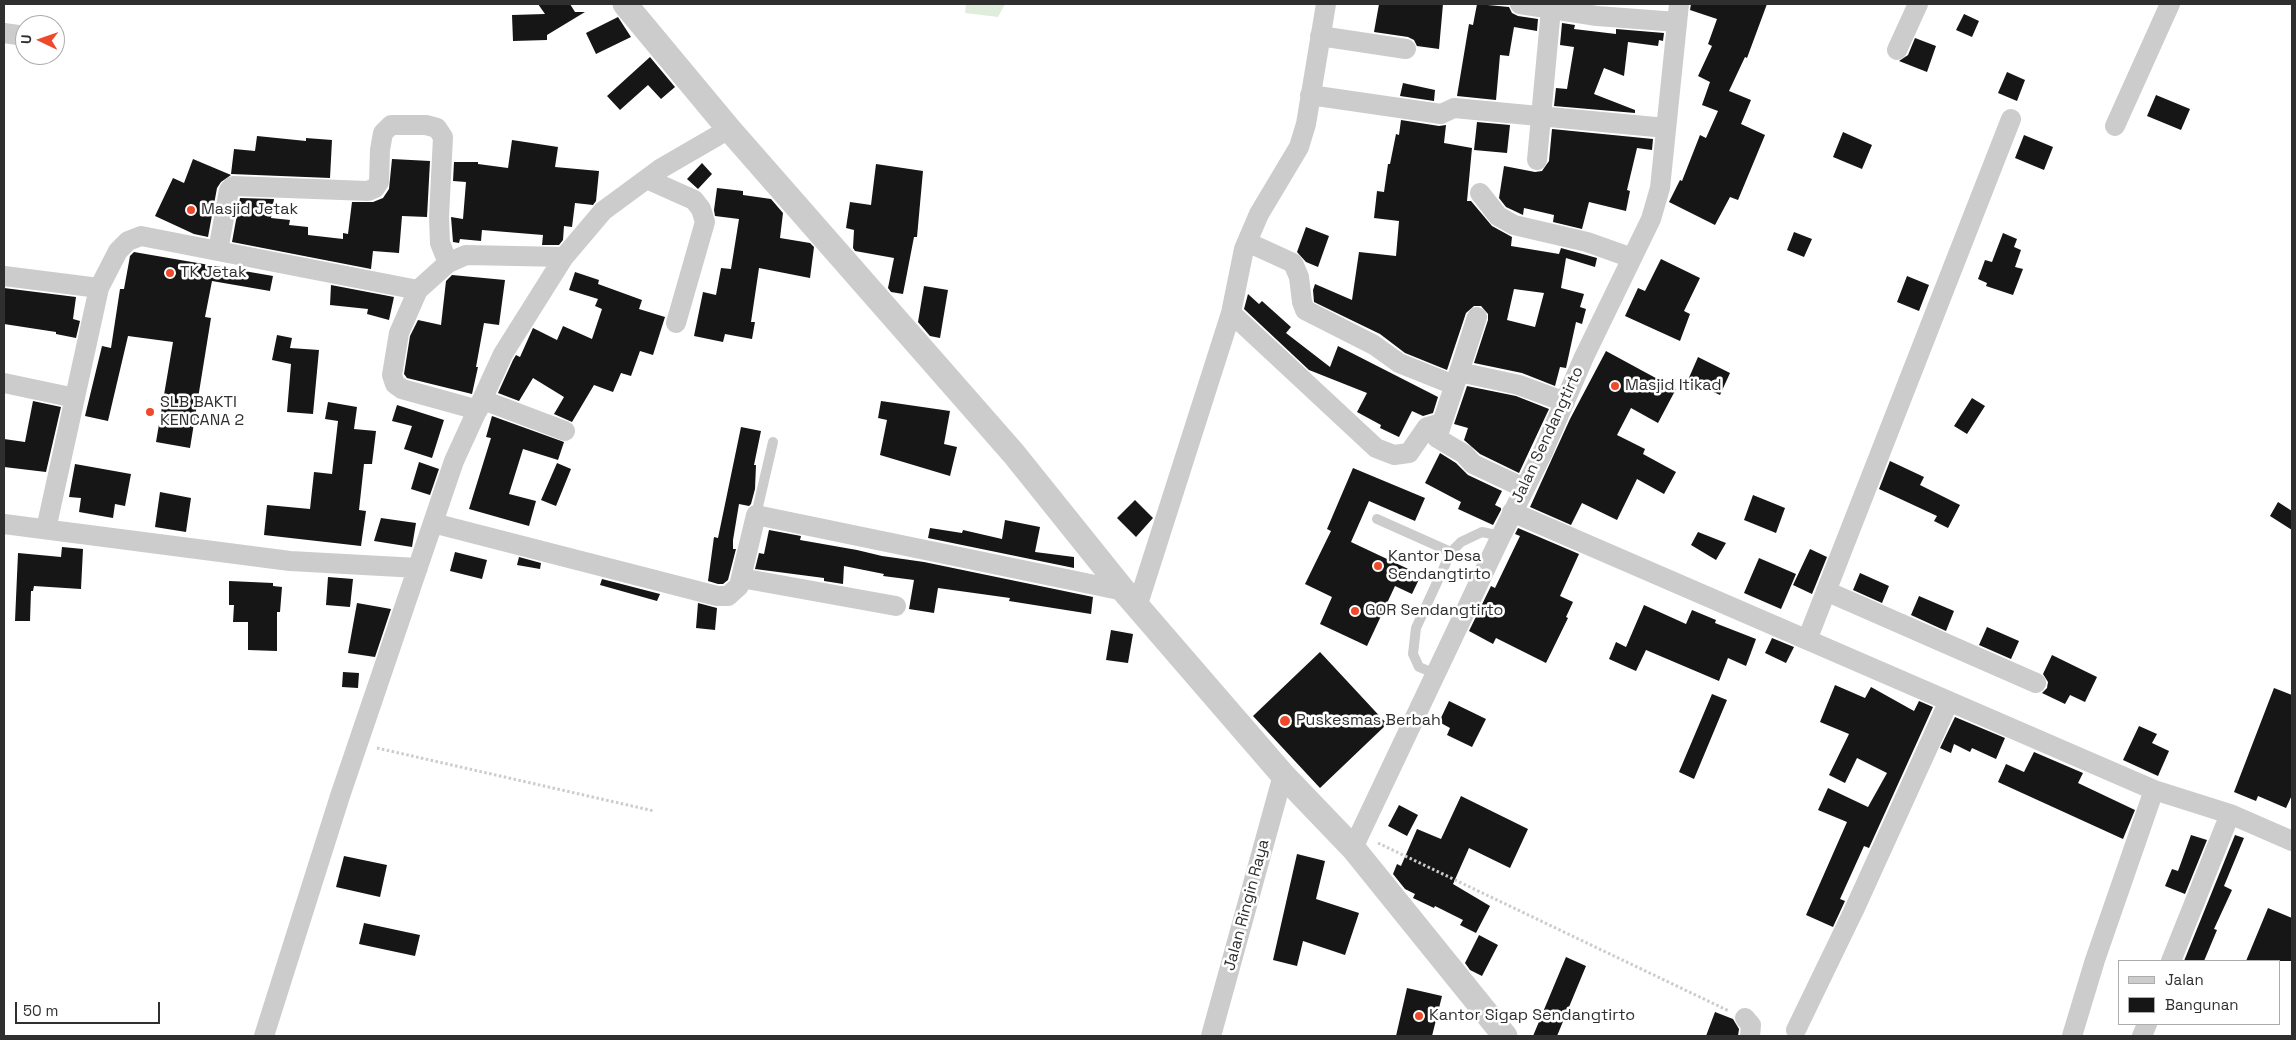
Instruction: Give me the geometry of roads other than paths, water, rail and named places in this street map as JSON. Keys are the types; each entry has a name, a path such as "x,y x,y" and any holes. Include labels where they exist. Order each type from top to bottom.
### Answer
{"street":[{"path":"625,4 729,129 1014,454 1131,597 1283,775 1356,841 1505,1036"},
{"path":"1131,597 1231,313 1247,242 1259,214 1299,147 1306,124 1326,4"},
{"path":"1520,4 1597,16 1678,13"},
{"path":"1897,50 1918,4"},
{"path":"2115,126 2170,4"},
{"path":"1537,160 1551,9"},
{"name":"Jalan Sendangtirto","path":"1356,841 1651,219 1660,188 1678,13"},
{"path":"1320,36 1406,49"},
{"path":"1310,95 1440,114 1454,108 1666,128"},
{"path":"1807,640 2011,119"},
{"path":"218,251 229,190 233,186 368,191 375,188 379,182 380,150 383,133 392,125 426,125 437,128 443,137 439,216 440,243 448,263"},
{"path":"264,1036 358,743 454,461 503,354 564,257 603,211 648,179 729,129"},
{"path":"648,179 694,200 701,209 705,222 676,323"},
{"path":"1480,193 1498,216 1514,225 1587,242 1632,258"},
{"path":"46,529 99,288 118,251 128,241 141,236 418,290"},
{"path":"1247,242 1293,263 1299,277 1302,302 1305,310 1374,345 1399,362 1456,379 1519,385 1565,402"},
{"path":"564,257 466,255 448,263 418,290 399,333 392,375 395,384 402,389 480,405 564,431"},
{"path":"4,276 99,288"},
{"path":"1231,313 1376,448 1394,454 1409,453 1427,428 1434,425 1439,426"},
{"path":"1477,317 1439,426 1437,438 1439,441 1464,454 1473,464 1524,488"},
{"path":"4,383 75,398"},
{"path":"1512,512 2154,790 2230,814 2292,841"},
{"path":"433,523 718,596 728,596 734,592 741,578 756,515 1131,597"},
{"path":"4,524 290,561 418,568"},
{"path":"741,578 896,606"},
{"path":"1826,592 2036,683"},
{"path":"1796,1030 1854,910 1949,701"},
{"name":"Jalan Ringin Raya","path":"1211,1036 1283,775"},
{"path":"2072,1036 2095,960 2154,790"},
{"path":"2171,960 2230,814"}],"lane":[{"path":"756,515 773,442"},
{"path":"1377,519 1451,552"},
{"path":"1436,674 1419,666 1413,654 1416,628 1451,552 1461,542 1482,532 1501,536"}],"place":[{"name":"Masjid Jetak","path":"191,210"},
{"name":"TK Jetak","path":"170,273"},
{"name":"Masjid Itikad","path":"1615,386"},
{"name":"SLB BAKTI KENCANA 2","path":"150,412"},
{"name":"Kantor Desa Sendangtirto","path":"1378,566"},
{"name":"GOR Sendangtirto","path":"1355,611"},
{"name":"Puskesmas Berbah","path":"1285,721"},
{"name":"Kantor Sigap Sendangtirto","path":"1419,1016"}]}
